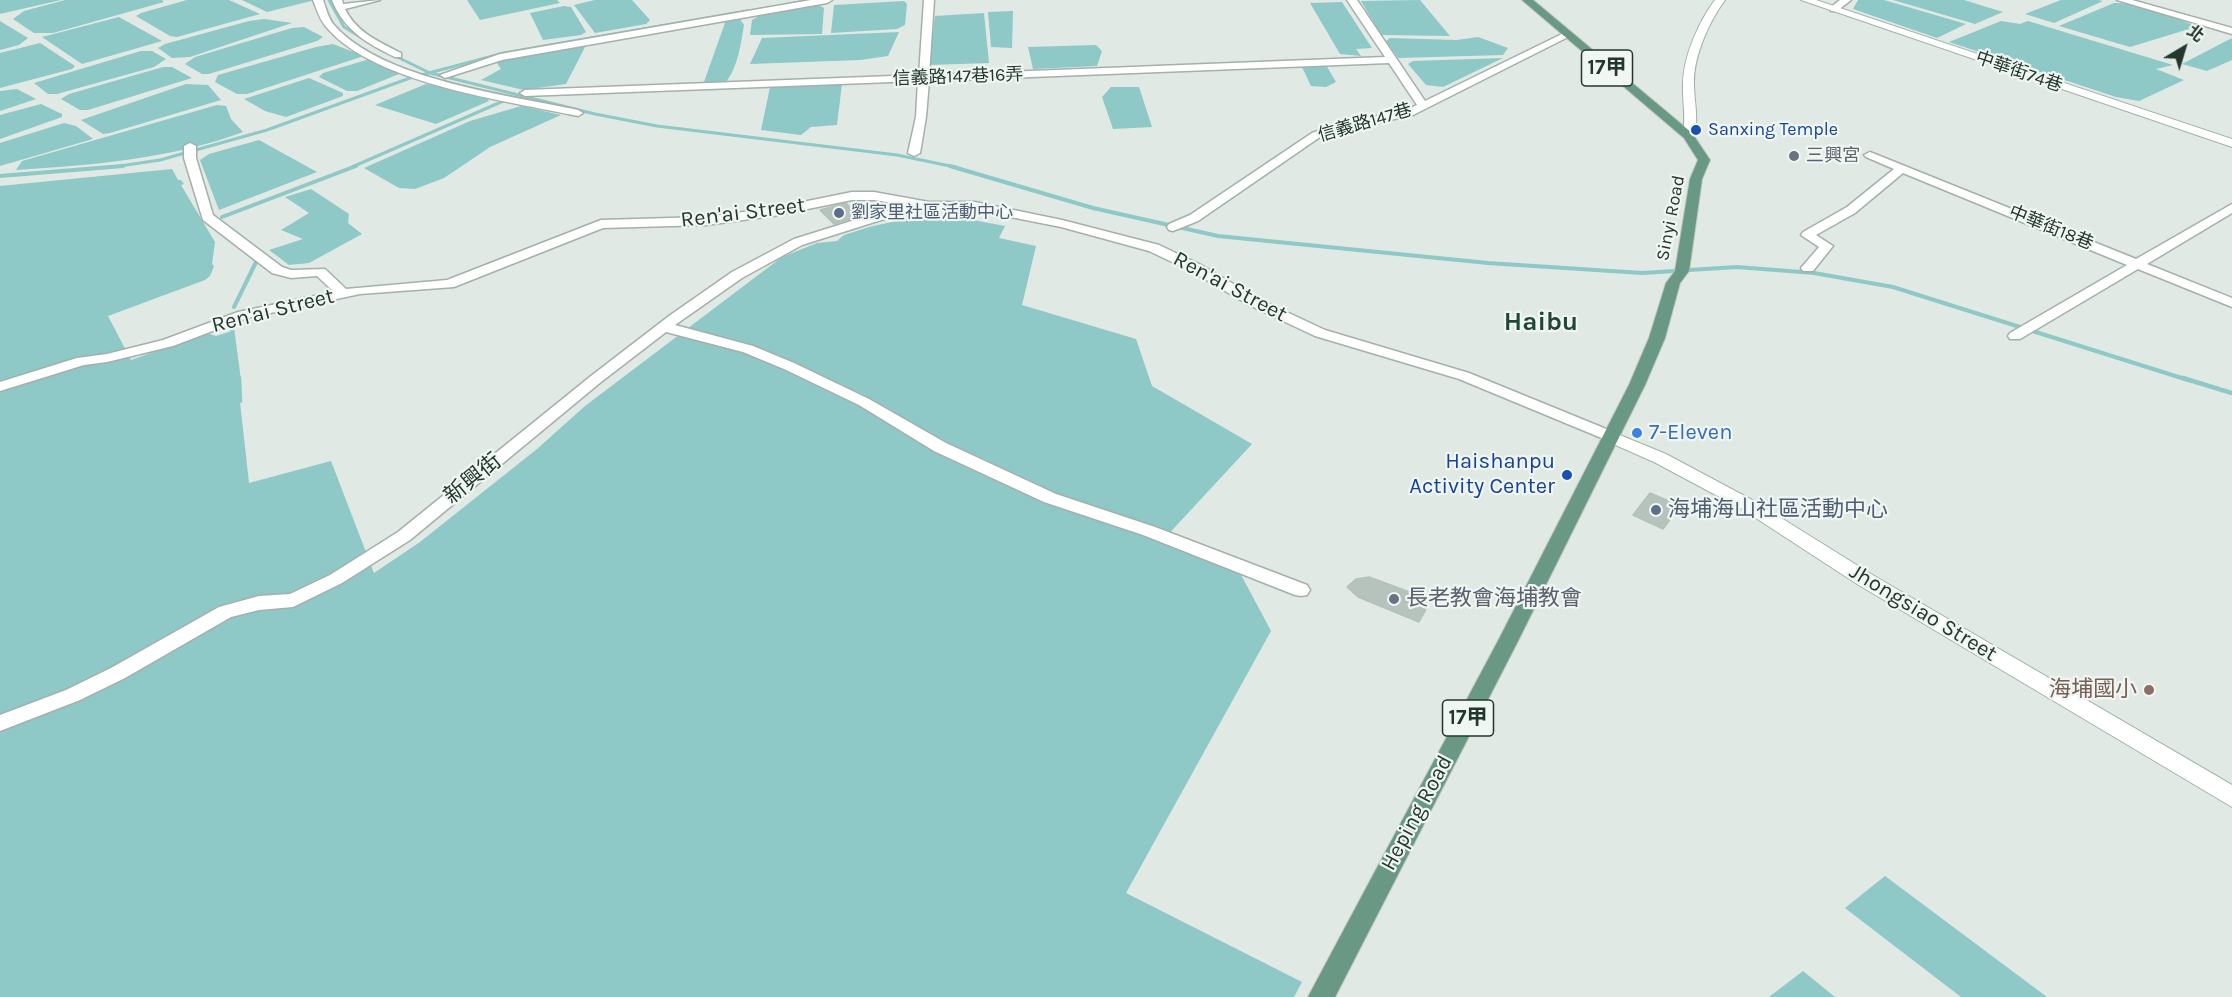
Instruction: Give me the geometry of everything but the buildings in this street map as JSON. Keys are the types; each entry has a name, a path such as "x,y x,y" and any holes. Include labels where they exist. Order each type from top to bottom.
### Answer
{"main road":[{"name":"Sinyi Road","path":"1527,0 1688,136 1704,160 1696,180 1683,268 1673,283 1657,338 1637,385 1610,436"},
{"name":"Heping Road","path":"1321,997 1508,641 1610,436"}],"street":[{"path":"318,0 332,28 358,48 417,72 581,110 525,93 440,72 417,72"},
{"path":"375,0 338,3 348,25 365,38 405,58"},
{"path":"440,72 491,54 800,0"},
{"path":"440,72 500,57 827,0"},
{"path":"914,153 921,117 929,0"},
{"path":"1352,0 1423,106"},
{"path":"1688,136 1693,122 1688,82 1689,66 1720,0"},
{"name":"中華街74巷","path":"1806,0 2232,143"},
{"path":"1834,9 1846,0"},
{"path":"2122,0 2232,31"},
{"name":"信義路147巷","path":"1173,227 1194,218 1316,135 1336,128 1392,118 1423,106 1567,35"},
{"name":"信義路147巷16弄","path":"525,93 1391,60"},
{"path":"190,149 207,217 213,223 276,270 291,274 320,272 343,293"},
{"name":"中華街18巷","path":"1870,155 2232,303"},
{"path":"1809,268 1827,246 1808,235 1851,210 1901,169"},
{"name":"Ren'ai Street","path":"0,387 82,361 106,358 168,343 243,315 360,290 449,284 601,224 736,218 852,196 874,196 929,206 975,206 1062,224 1154,248 1196,268 1254,302 1320,333 1464,376 1610,436"},
{"name":"新興街","path":"0,723 73,695 118,673 225,612 306,596 404,536 596,379 737,275 785,248 844,227 929,206"},
{"path":"2020,333 2232,208"},
{"path":"665,327 729,343 779,362 864,402 940,447 1050,498 1149,531 1301,590"},
{"name":"Jhongsiao Street","path":"1610,436 1660,458 1748,505 1864,579 2232,797"}],"water":[{"path":"0,0 61,0 0,14"},
{"path":"65,0 162,0 164,2 53,33 34,33 13,19 24,11"},
{"path":"187,0 229,0 260,14 177,37 170,36 136,16"},
{"path":"242,0 315,0 267,12"},
{"path":"467,0 557,0 560,3 480,20"},
{"path":"595,0 632,0 650,20 646,24 595,33 574,5"},
{"path":"1420,0 1450,36 1381,35 1361,1"},
{"path":"1858,0 1884,0 1966,24 1937,38 1853,9"},
{"path":"1893,0 1964,0 2003,12 1975,24"},
{"path":"2061,0 2103,1 2054,23 2025,14"},
{"path":"904,1 907,4 905,25 897,29 831,33 834,5"},
{"path":"1342,2 1372,48 1356,49 1361,56 1340,54 1310,3"},
{"path":"2114,3 2145,7 2193,25 2189,29 2130,47 2059,26"},
{"path":"816,4 824,8 822,34 750,35 752,20 764,13"},
{"path":"564,6 571,7 586,32 581,35 543,40 530,13"},
{"path":"1013,11 1012,48 991,47 988,12"},
{"path":"984,13 989,63 929,65 935,16"},
{"path":"119,17 162,41 82,64 42,37"},
{"path":"264,19 292,23 190,57 172,58 158,48 165,44 249,21"},
{"path":"740,19 744,25 742,39 730,76 726,82 704,82 726,20"},
{"path":"0,21 28,38 19,45 0,50"},
{"path":"2001,21 2020,24 2028,21 2173,65 2156,69 2184,80 2139,101 2116,97 1949,42"},
{"path":"304,27 323,37 317,41 209,74 202,74 185,64 195,57 292,28"},
{"path":"899,32 888,56 860,60 750,64 762,38"},
{"path":"1478,37 1508,48 1503,55 1398,58 1386,41 1390,38 1457,40"},
{"path":"2232,38 2232,60 2207,71 2182,64"},
{"path":"40,43 75,66 72,69 0,88 0,53"},
{"path":"333,44 364,56 247,94 237,94 215,82 218,75"},
{"path":"586,45 566,84 524,90 481,80 501,69 495,60"},
{"path":"1096,45 1102,51 1097,66 1033,69 1028,47"},
{"path":"141,51 152,51 166,59 154,67 57,94 48,94 34,83"},
{"path":"373,58 399,74 357,91 347,91 319,77 323,73"},
{"path":"1503,58 1443,87 1426,85 1408,64 1413,61"},
{"path":"1326,65 1336,82 1326,87 1311,86 1302,67"},
{"path":"163,67 172,67 192,78 88,110 80,110 61,99 69,94"},
{"path":"309,78 343,93 343,96 286,117 265,111 244,99"},
{"path":"186,84 208,85 221,100 103,134 81,120"},
{"path":"426,84 485,96 489,101 436,124 375,105"},
{"path":"842,84 837,125 811,127 801,135 761,130 770,87"},
{"path":"1111,87 1139,87 1152,127 1113,129 1102,97"},
{"path":"17,89 36,99 0,111 0,91"},
{"path":"41,104 62,114 62,117 0,139 0,115"},
{"path":"217,105 226,106 231,119 243,132 160,155 102,163 16,170 22,161"},
{"path":"521,106 561,115 490,147 444,178 415,189 399,188 364,168 470,121"},
{"path":"64,123 76,126 93,139 0,166 0,143"},
{"path":"259,140 317,172 219,210 200,160 209,154"},
{"path":"172,169 178,180 184,184 181,185 215,242 212,264 214,266 210,276 205,280 108,316 131,360 206,333 216,336 232,331 249,483 331,461 374,573 420,542 537,449 585,406 782,257 817,243 837,241 844,235 869,227 924,215 947,215 1005,226 999,238 1036,246 1022,305 1136,339 1152,386 1252,444 1163,540 1239,571 1271,631 1126,893 1302,982 1294,997 0,997 0,186"},
{"path":"311,189 349,214 348,223 362,234 309,263 289,265 269,250 303,239 281,230 309,213 285,197"},
{"path":"1885,876 2047,997 1961,997 1845,908"},
{"path":"1803,971 1835,997 1769,997"}],"waterway":[{"path":"329,0 344,27 377,47"},
{"path":"794,3 811,0"},
{"path":"430,73 504,53 747,11"},
{"path":"393,55 430,73"},
{"path":"116,167 160,160 267,130 430,73"},
{"path":"430,73 595,114 657,126 897,155 955,167"},
{"path":"352,167 508,99"},
{"path":"116,167 123,166"},
{"path":"222,217 356,166"},
{"path":"950,166 1093,208 1218,236 1488,263 1642,273 1737,267 1814,273 1893,287 2188,380"},
{"path":"0,176 116,167"},
{"path":"234,307 257,260 253,257"},
{"path":"231,320 239,380"},
{"path":"239,378 240,401"},
{"path":"2183,378 2232,393"}],"place":[{"name":"Sanxing Temple","path":"1696,130"},
{"name":"三興宮","path":"1794,156"},
{"name":"劉家里社區活動中心","path":"839,213"},
{"name":"7-Eleven","path":"1637,433"},
{"name":"Haishanpu Activity Center","path":"1567,475"},
{"name":"海埔海山社區活動中心","path":"1656,510"},
{"name":"長老教會海埔教會","path":"1394,599"},
{"name":"海埔國小","path":"2149,690"}],"district":[{"name":"Haibu","path":"1541,323"}]}
